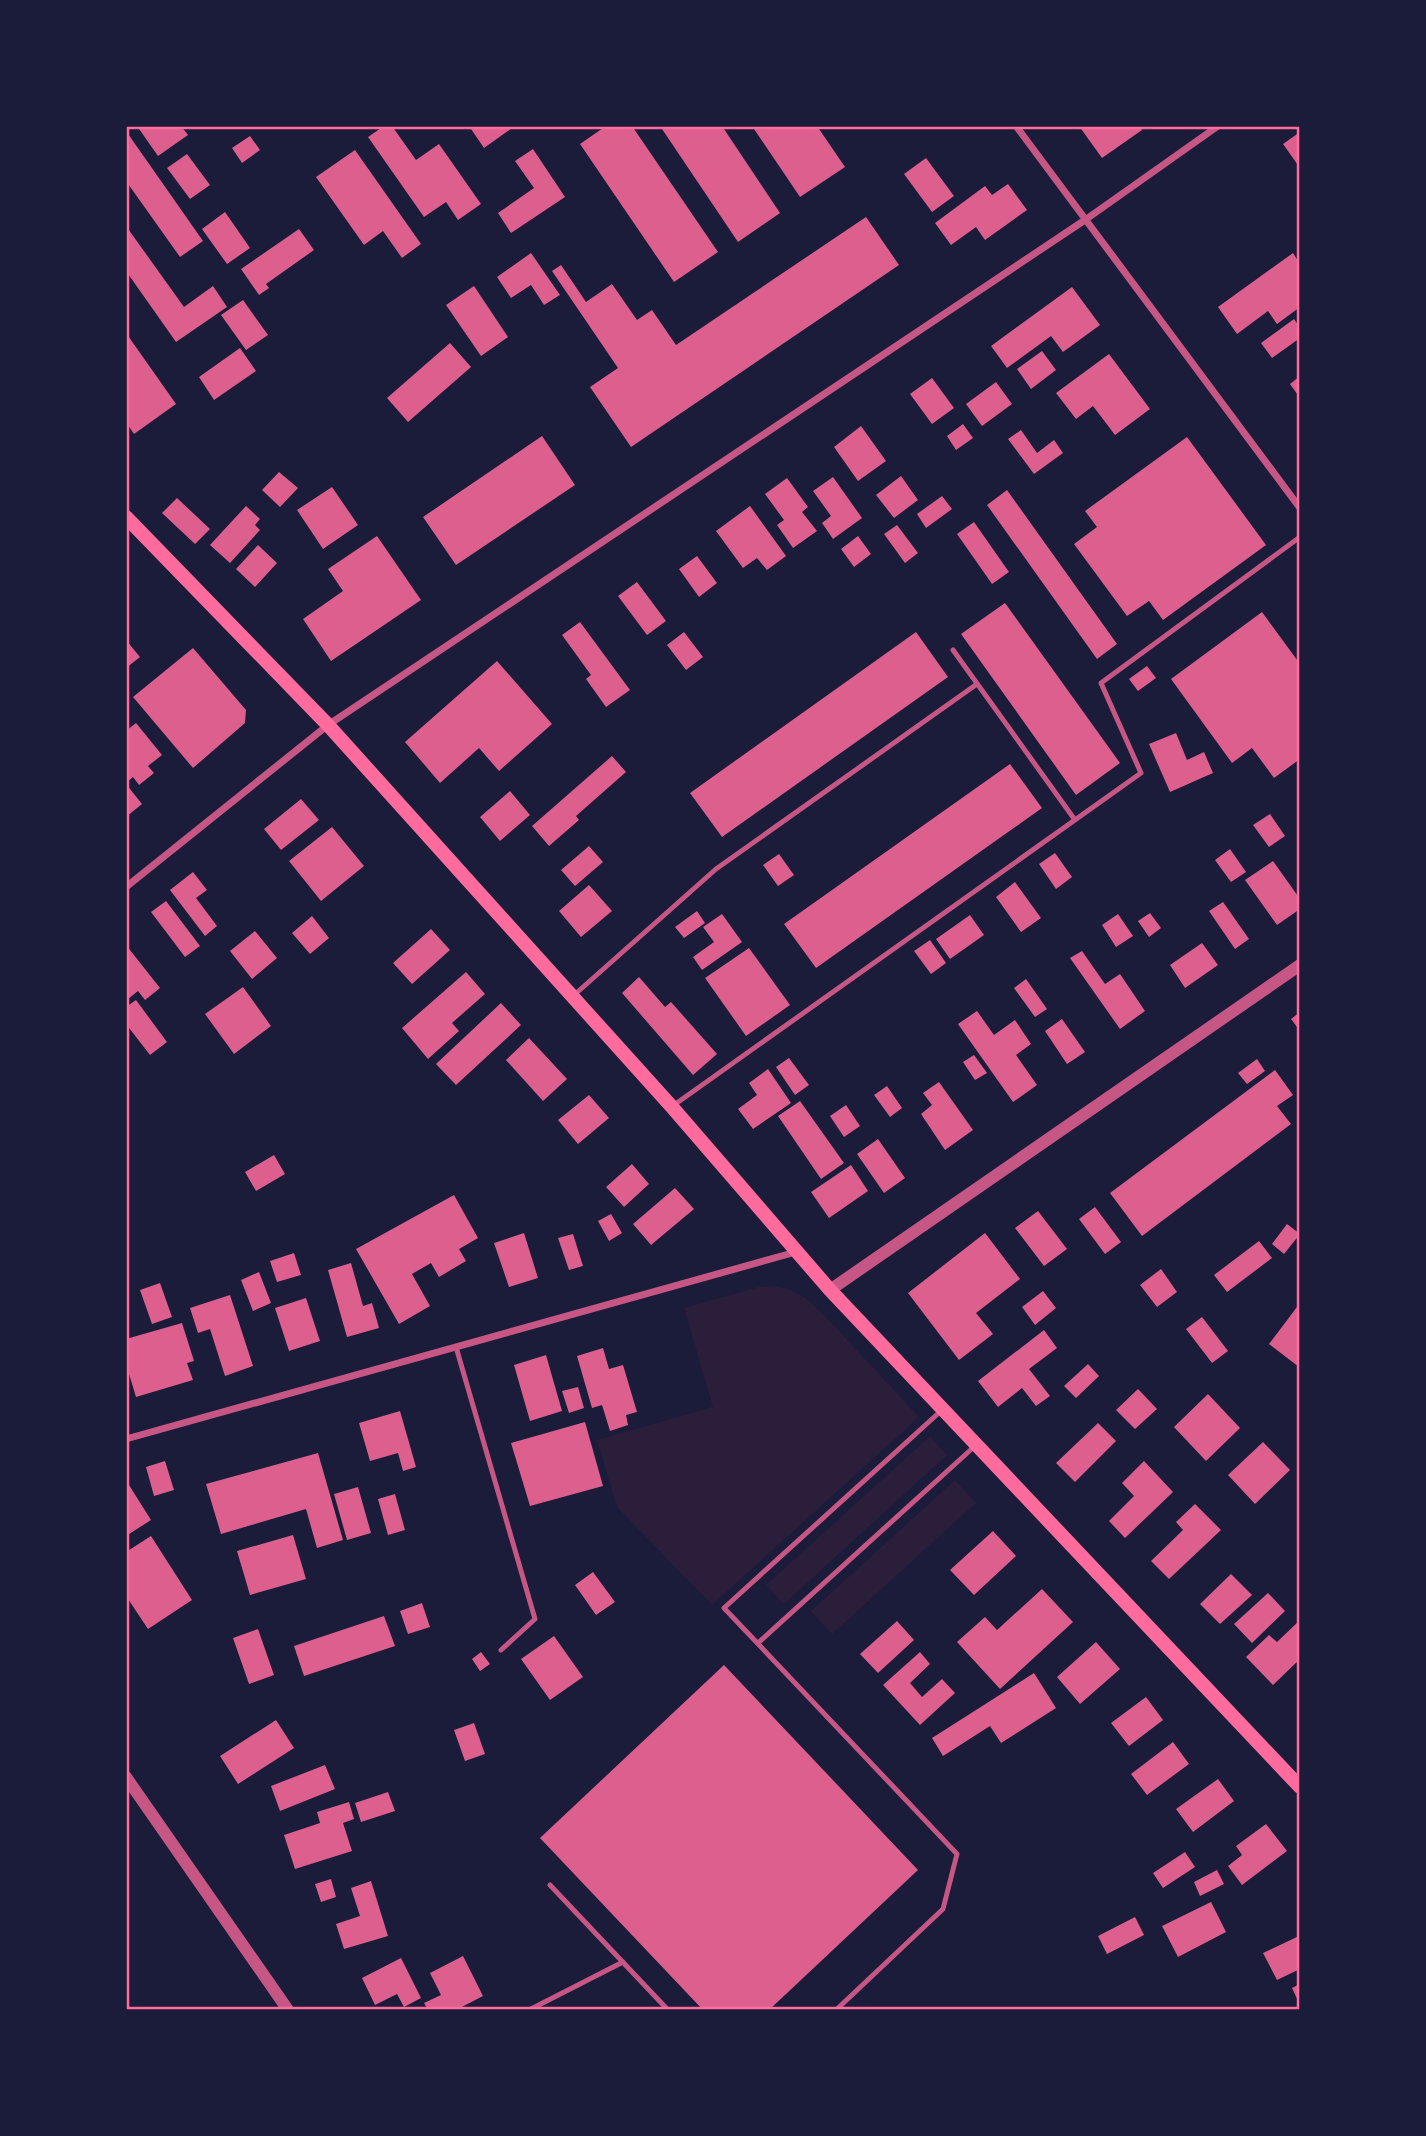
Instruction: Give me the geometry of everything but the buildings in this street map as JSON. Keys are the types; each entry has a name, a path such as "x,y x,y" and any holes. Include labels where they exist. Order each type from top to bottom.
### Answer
{"main road":[{"path":"126,517 328,725 671,1107 830,1290 1300,1787"}],"street":[{"path":"1016,126 1300,508"},
{"path":"126,887 328,725 1085,220 1218,126"},
{"path":"830,1290 1300,965"},
{"path":"126,1439 796,1252"},
{"path":"126,1777 288,2010"}],"lane":[{"path":"671,1107 1142,773 1101,683 1300,537"},
{"path":"953,650 1075,820"},
{"path":"572,996 716,869 977,684"},
{"path":"456,1347 535,1619 501,1650"},
{"path":"836,2010 943,1909 957,1854 724,1608 943,1409"},
{"path":"758,1643 976,1444"},
{"path":"550,1885 668,2010"},
{"path":"528,2010 623,1962"}],"shaded area":[{"path":"773,1286 803,1296 919,1417 712,1605 617,1507 597,1440 713,1407 684,1308 759,1287"},
{"path":"930,1436 947,1455 784,1604 766,1585"},
{"path":"955,1480 976,1503 832,1634 811,1611"}]}
